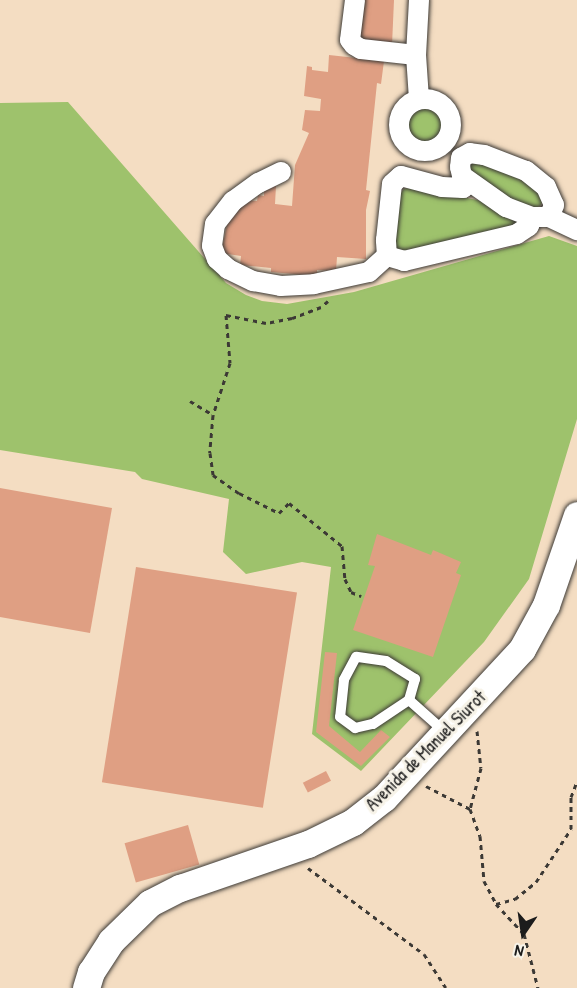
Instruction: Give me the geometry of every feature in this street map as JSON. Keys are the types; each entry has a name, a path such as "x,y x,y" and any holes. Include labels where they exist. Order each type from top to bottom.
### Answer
{"street":[{"path":"355,0 350,40 354,45 361,49 416,55"},
{"path":"418,0 416,55 419,99"},
{"path":"419,99 436,101 448,113 451,130 443,145 427,151 418,151 410,147 400,133 400,116 404,109 419,99"},
{"path":"443,145 461,158"},
{"path":"387,256 404,261 516,234 554,205 546,187 526,171 484,155 470,153 461,158"},
{"path":"461,158 460,167 469,183 506,207 577,230"},
{"path":"281,172 258,183 233,201 214,224 212,246 217,259 228,269 253,281 271,284 314,284 369,273 387,256 388,205 392,184 401,176 442,187 463,188 469,183"},
{"name":"Avenida de Manuel Siurot","path":"86,988 91,972 111,941 150,903 180,888 308,844 353,822 384,798 522,649 546,605 577,515"}],"lane":[{"path":"356,657 386,661 415,679 409,700 373,724 355,728 340,717 344,680 356,657"},
{"path":"409,700 446,732"}],"path":[{"path":"344,279 333,296 321,307 292,318 266,323 226,315 230,363 213,415 210,453 213,475 239,493 279,513 289,503 342,546 345,579 351,592 361,596"},
{"path":"190,401 213,415"},
{"path":"476,721 481,768 470,809 480,836 484,881 496,904 525,934 538,988"},
{"path":"496,904 514,899 537,882 571,829 571,796 577,782"},
{"path":"419,783 470,809"},
{"path":"308,868 424,954 446,988"}],"green space":[{"path":"68,102 226,283 262,301 287,304 354,292 549,236 577,246 577,419 529,579 484,642 361,771 312,734 331,567 302,562 246,574 223,552 229,499 142,479 135,472 0,450 0,103"},
{"path":"425,105 439,111 445,125 439,139 425,145 411,139 405,125 411,111"},
{"path":"473,162 521,173 544,199 540,206 533,209 522,207 470,174 469,167"},
{"path":"412,187 482,201 515,217 514,228 409,253 398,250 392,243 398,196 404,189"}],"building":[{"path":"363,0 394,0 392,45 358,42"},
{"path":"329,55 384,61 381,84 377,83 366,190 370,191 366,210 366,259 337,257 336,271 317,270 317,276 271,272 271,268 240,265 241,256 221,253 229,215 235,215 245,200 257,201 258,195 264,196 264,185 276,186 275,204 292,206 295,165 309,133 302,130 305,110 320,111 321,99 304,96 307,66 312,67 312,70 328,72"},
{"path":"0,488 112,508 90,633 0,617"},
{"path":"377,534 431,555 433,550 461,562 456,573 461,575 433,657 353,630 375,566 368,565"},
{"path":"136,567 297,592 263,808 102,782"},
{"path":"325,652 337,653 329,726 360,752 381,730 390,737 361,766 316,732"},
{"path":"326,771 331,781 308,793 303,783"},
{"path":"188,825 199,864 136,883 125,843"}]}
